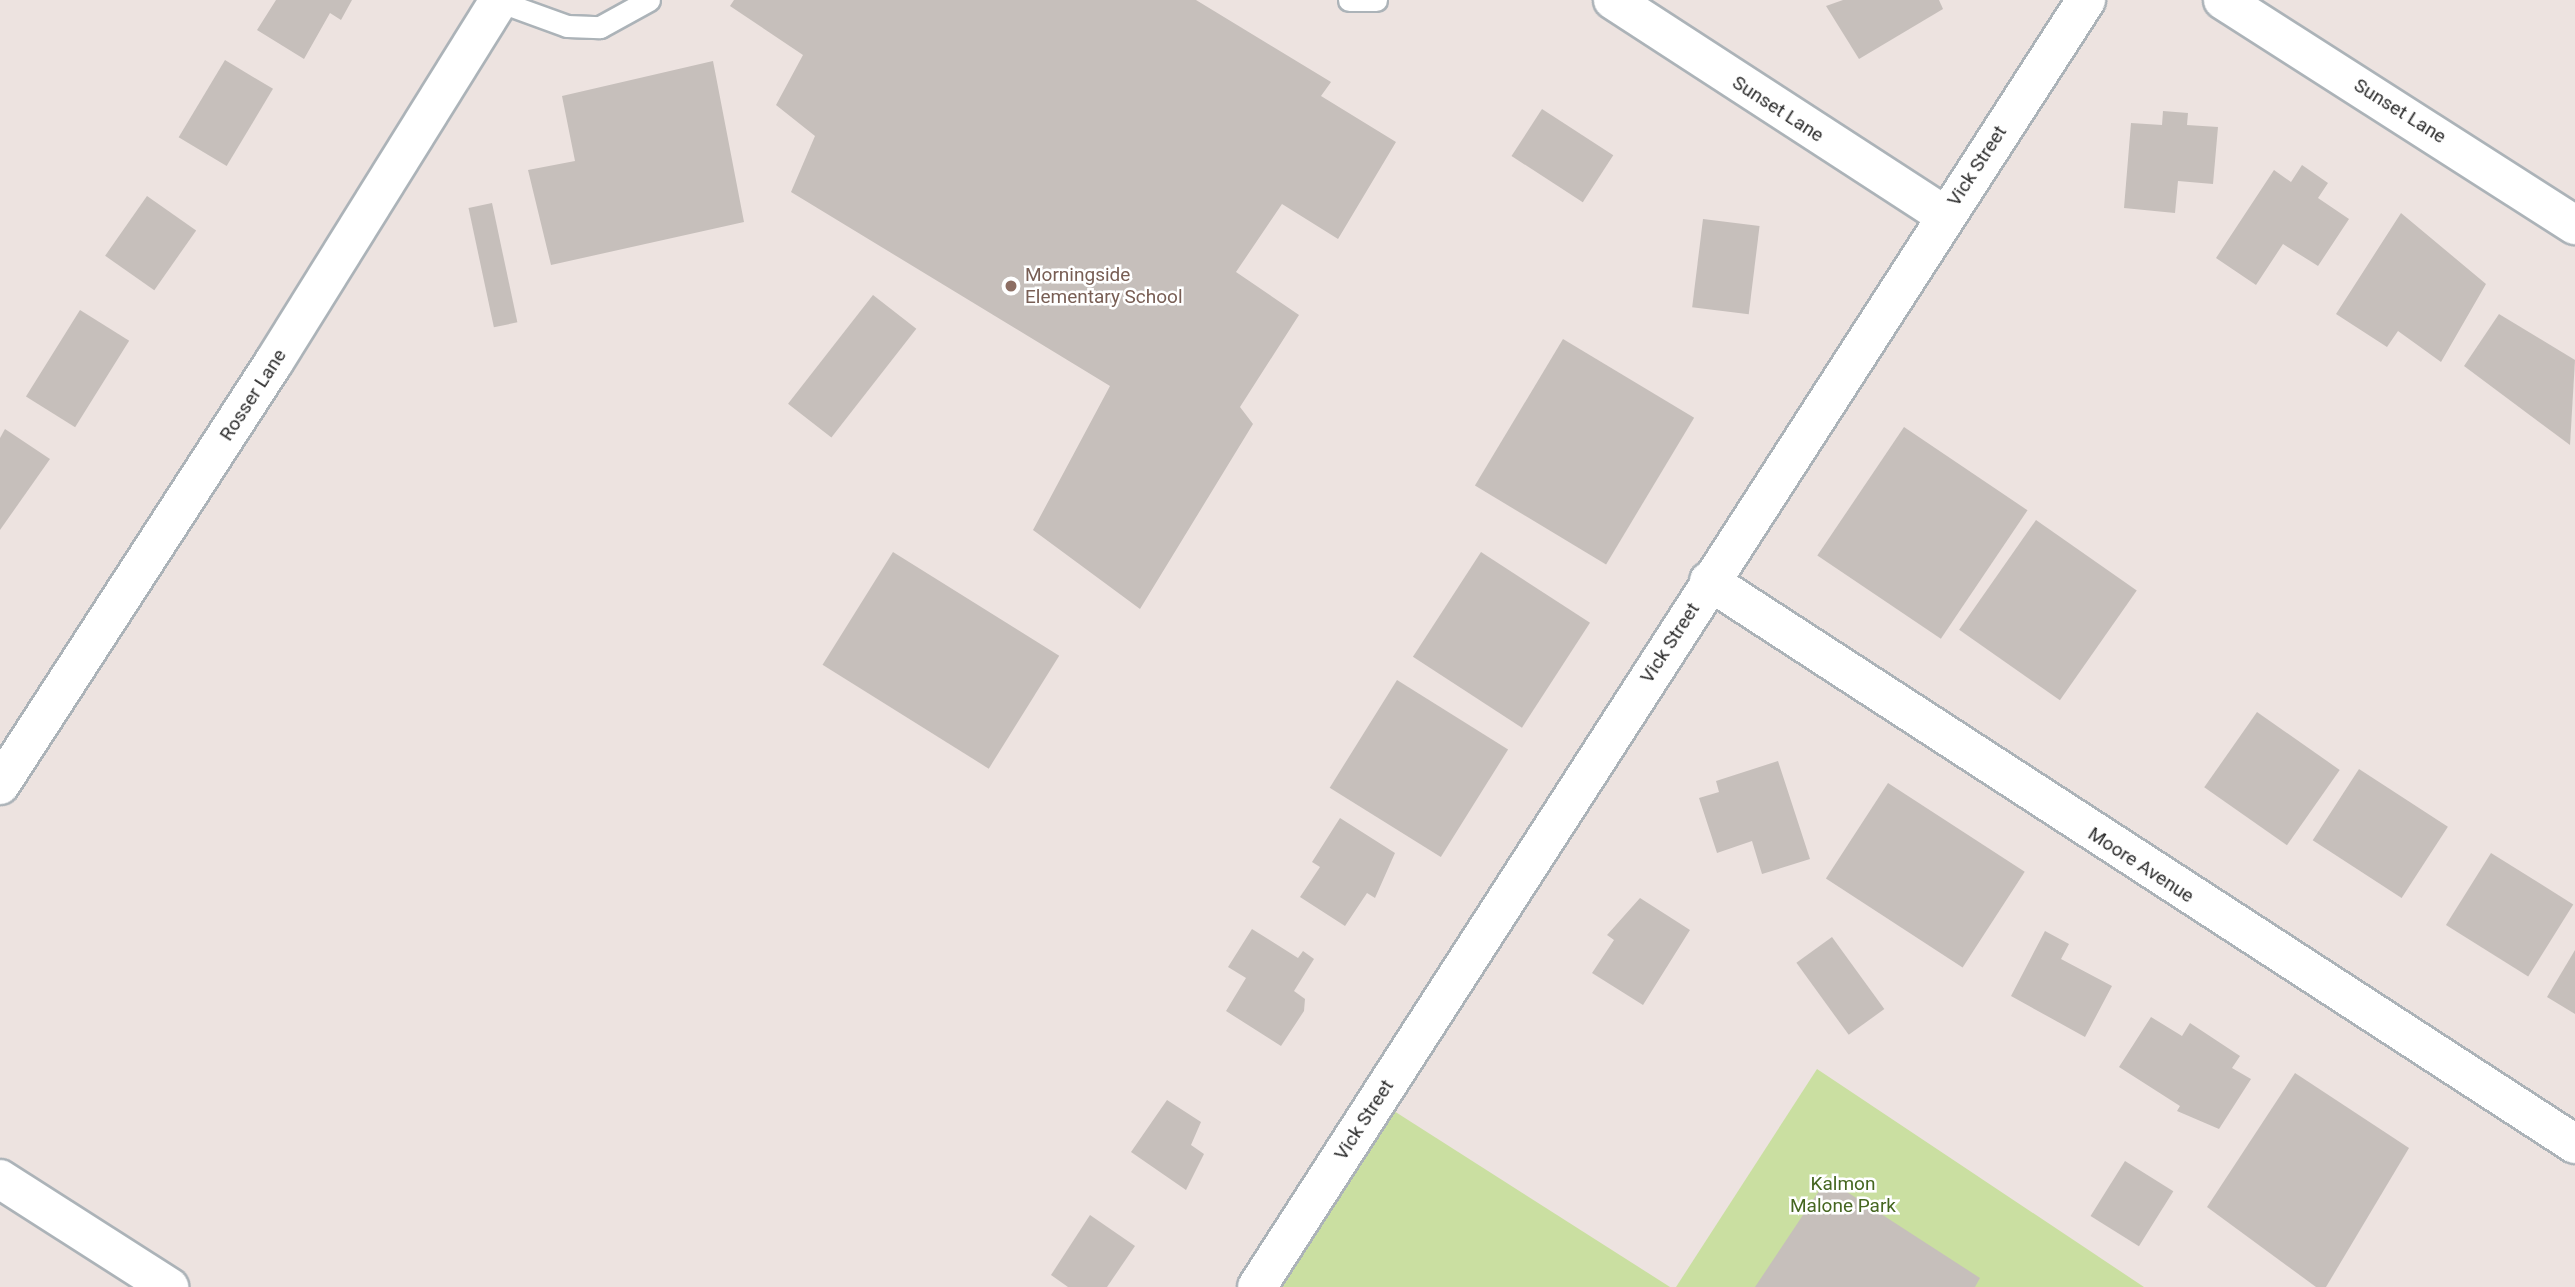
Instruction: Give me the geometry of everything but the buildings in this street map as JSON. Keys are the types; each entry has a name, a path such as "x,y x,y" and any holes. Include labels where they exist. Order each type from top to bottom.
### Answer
{"street":[{"name":"Rosser Lane","path":"0,785 274,362 498,0"},
{"name":"Sunset Lane","path":"1613,0 1945,215"},
{"name":"Vick Street","path":"1257,1287 2085,0"},
{"name":"Sunset Lane","path":"2223,0 2575,225"},
{"name":"Moore Avenue","path":"1709,581 2575,1144"},
{"path":"0,1179 169,1287"}],"lane":[{"path":"498,0 567,26 600,27 649,0"},
{"path":"1349,0 1376,0"}],"green space":[{"name":"Kalmon Malone Park","path":"1817,1069 2144,1287 1676,1287"},
{"path":"1383,1104 1670,1287 1266,1287"}],"place":[{"name":"Morningside Elementary School","path":"1011,286"}]}
